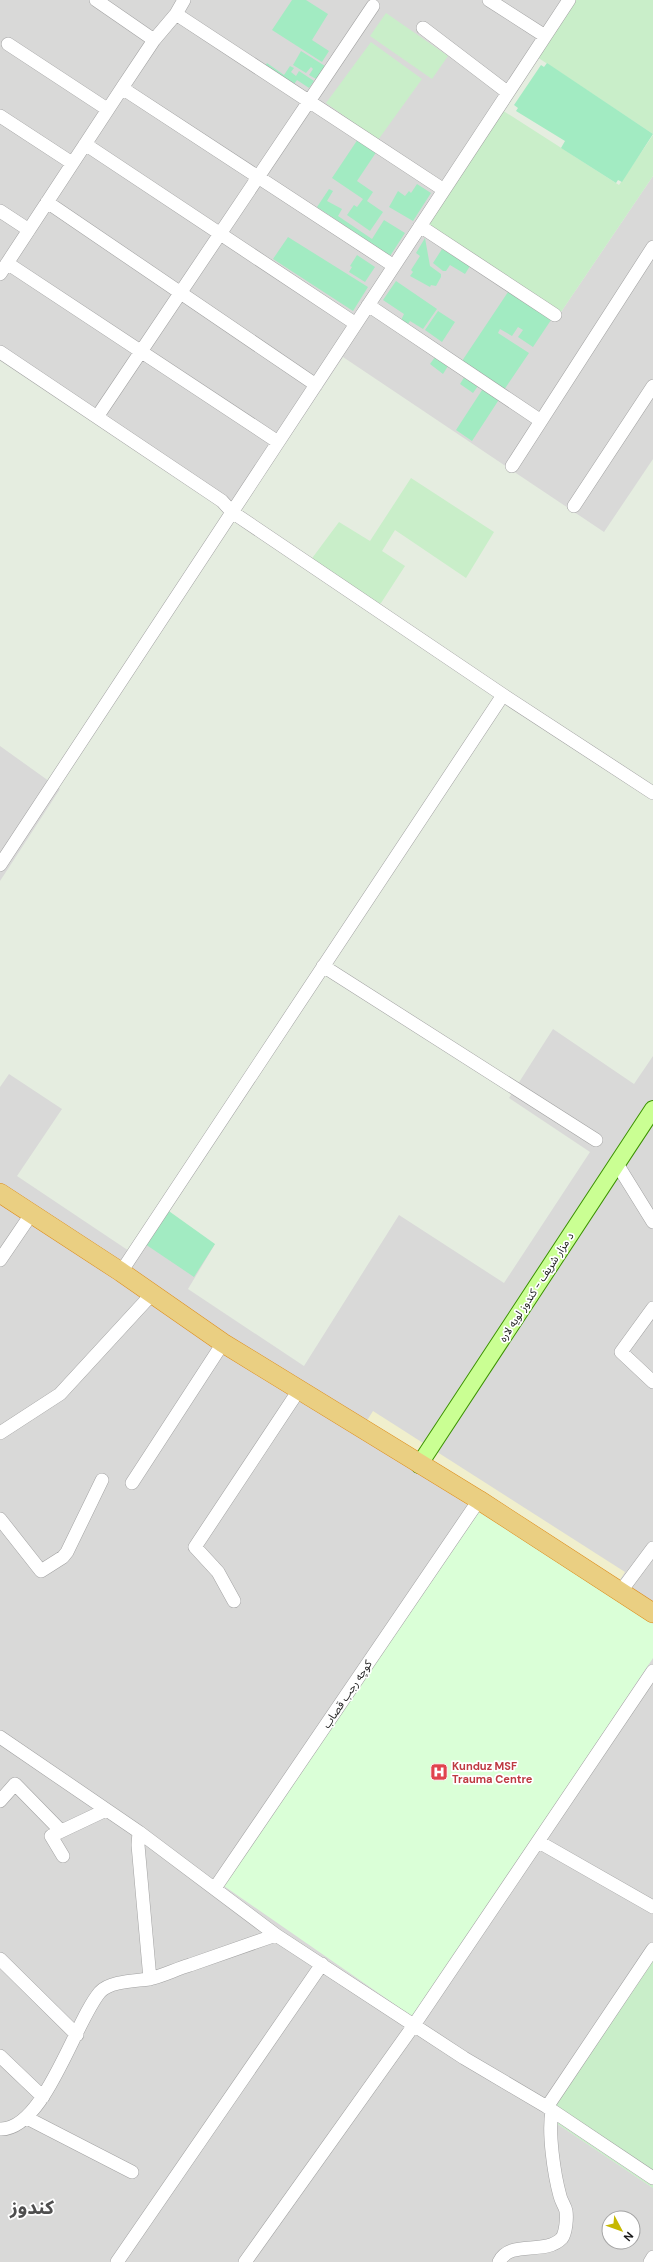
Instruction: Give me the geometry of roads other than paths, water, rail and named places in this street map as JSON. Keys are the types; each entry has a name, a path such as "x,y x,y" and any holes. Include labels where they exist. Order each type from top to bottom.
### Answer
{"highway":[{"path":"0,1193 121,1272 223,1343 419,1465 479,1500 653,1613"}],"main road":[{"name":"د مزار شریف - کندوز لویه لاره","path":"419,1465 653,1109"}],"street":[{"path":"96,0 154,40"},
{"path":"184,0 176,14 154,40 107,109 4,268 141,351 278,442"},
{"path":"490,0 545,36"},
{"path":"0,865 5,848 232,512 507,92 569,0"},
{"path":"97,417 374,6"},
{"path":"176,14 444,190"},
{"path":"423,28 507,92"},
{"path":"8,44 107,109"},
{"path":"122,88 394,266"},
{"path":"0,116 72,163"},
{"path":"85,144 356,324"},
{"path":"47,202 316,385"},
{"path":"0,211 29,230"},
{"path":"420,226 555,315"},
{"path":"512,466 653,247"},
{"path":"368,305 541,421"},
{"path":"0,352 222,501 232,512 503,695 653,793"},
{"path":"574,506 653,386"},
{"path":"121,1272 503,695"},
{"path":"323,966 596,1140"},
{"path":"617,1164 653,1222"},
{"path":"0,1260 32,1213"},
{"path":"0,1433 60,1394 152,1294"},
{"path":"653,1308 621,1352 653,1382"},
{"path":"132,1483 223,1343"},
{"path":"234,1601 218,1572 195,1547 299,1390"},
{"path":"0,1519 41,1572 63,1557 67,1552 102,1480"},
{"name":"کوچه رجب قصاب","path":"215,1888 479,1500"},
{"path":"621,1591 653,1548"},
{"path":"245,2262 414,2025 539,1842 653,1671"},
{"path":"0,1737 139,1832 276,1935 414,2025 550,2109 653,2178"},
{"path":"0,1800 14,1784 61,1831"},
{"path":"63,1856 51,1836 106,1810"},
{"path":"139,1832 138,1845 150,1978"},
{"path":"539,1842 653,1907"},
{"path":"0,2129 11,2128 27,2118 43,2097 77,2035 90,2004 102,1990 126,1982 150,1978 276,1935"},
{"path":"499,2262 502,2255 511,2250 528,2250 553,2244 562,2237 565,2231 566,2211 560,2196 549,2127 550,2109 653,1949"},
{"path":"0,1959 77,2035"},
{"path":"116,2262 322,1964"},
{"path":"0,2056 43,2097"},
{"path":"27,2118 132,2172"},
{"path":"650,2262 653,2257"}],"place":[{"name":"Kunduz MSF Trauma Centre","path":"439,1772"}],"district":[{"name":"کندوز","path":"32,2207"}]}
